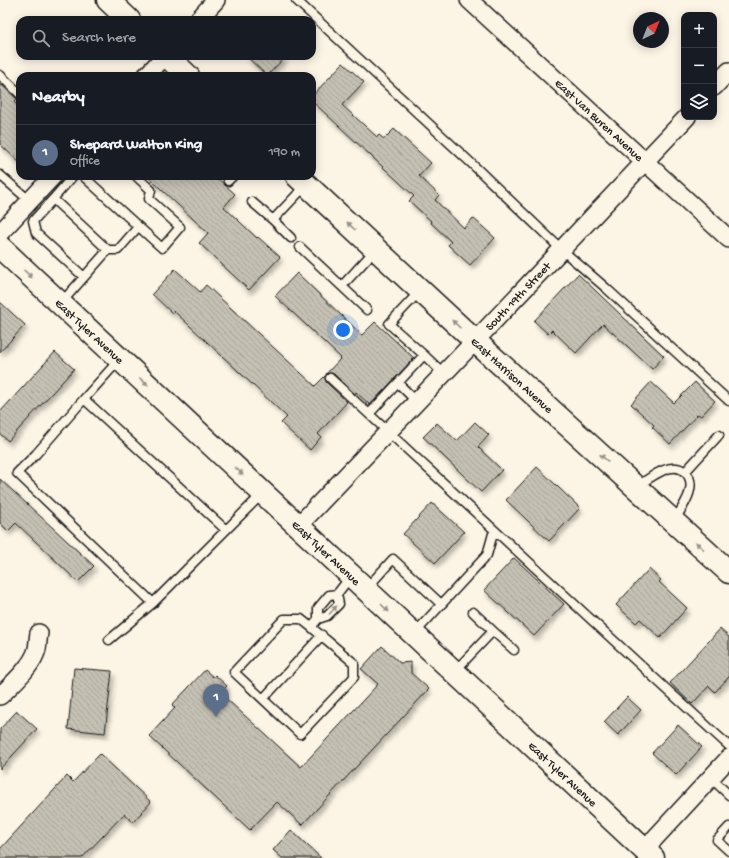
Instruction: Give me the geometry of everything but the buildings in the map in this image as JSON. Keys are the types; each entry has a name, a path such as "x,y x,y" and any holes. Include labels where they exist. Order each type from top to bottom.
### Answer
{"main road":[{"path":"108,0 125,16"},
{"path":"170,60 184,72"},
{"name":"East Harrison Avenue","path":"301,180 475,341 729,572"},
{"name":"East Tyler Avenue","path":"0,247 648,854"}],"street":[{"path":"202,16 216,0"},
{"name":"East Van Buren Avenue","path":"469,0 729,239"},
{"path":"150,72 162,60"},
{"path":"717,84 729,71"},
{"name":"South 19th Street","path":"298,526 684,120"},
{"path":"0,233 48,180"},
{"path":"0,696 26,668 33,658 37,649 39,633"},
{"path":"648,854 729,758"}],"lane":[{"path":"296,0 313,16"},
{"path":"316,19 562,250 606,288 729,401"},
{"path":"0,76 16,90"},
{"path":"0,175 30,201"},
{"path":"70,180 33,221 36,233 84,277"},
{"path":"87,180 162,248 180,227 149,199 151,190 139,180"},
{"path":"272,220 301,180"},
{"path":"53,199 108,250 118,250 138,227"},
{"path":"252,202 291,238"},
{"path":"300,247 367,310"},
{"path":"342,286 376,249"},
{"path":"60,304 108,250"},
{"path":"420,290 390,324 444,374"},
{"path":"369,414 381,399 398,384 424,355"},
{"path":"119,359 36,454 17,473 153,603"},
{"path":"330,378 363,403 369,414 388,432 729,746"},
{"path":"398,384 417,402"},
{"path":"84,399 226,530"},
{"path":"685,472 719,435"},
{"path":"635,487 663,470 672,467 681,469 685,472 691,485 688,498 674,522"},
{"path":"109,640 153,603 263,494"},
{"path":"414,634 487,555 494,530"},
{"path":"318,619 318,608 329,595 337,594 358,583 393,559 441,604"},
{"path":"311,627 318,619 327,616 339,604 337,594"},
{"path":"473,612 514,650"},
{"path":"284,619 301,619 322,635 354,663 354,677 300,734 234,672 284,619"},
{"path":"454,672 493,631"},
{"path":"263,699 322,635"},
{"path":"711,778 729,795"},
{"path":"729,827 717,840 729,851"}],"place":[{"name":"Shepard Walton King","path":"216,717"}]}
